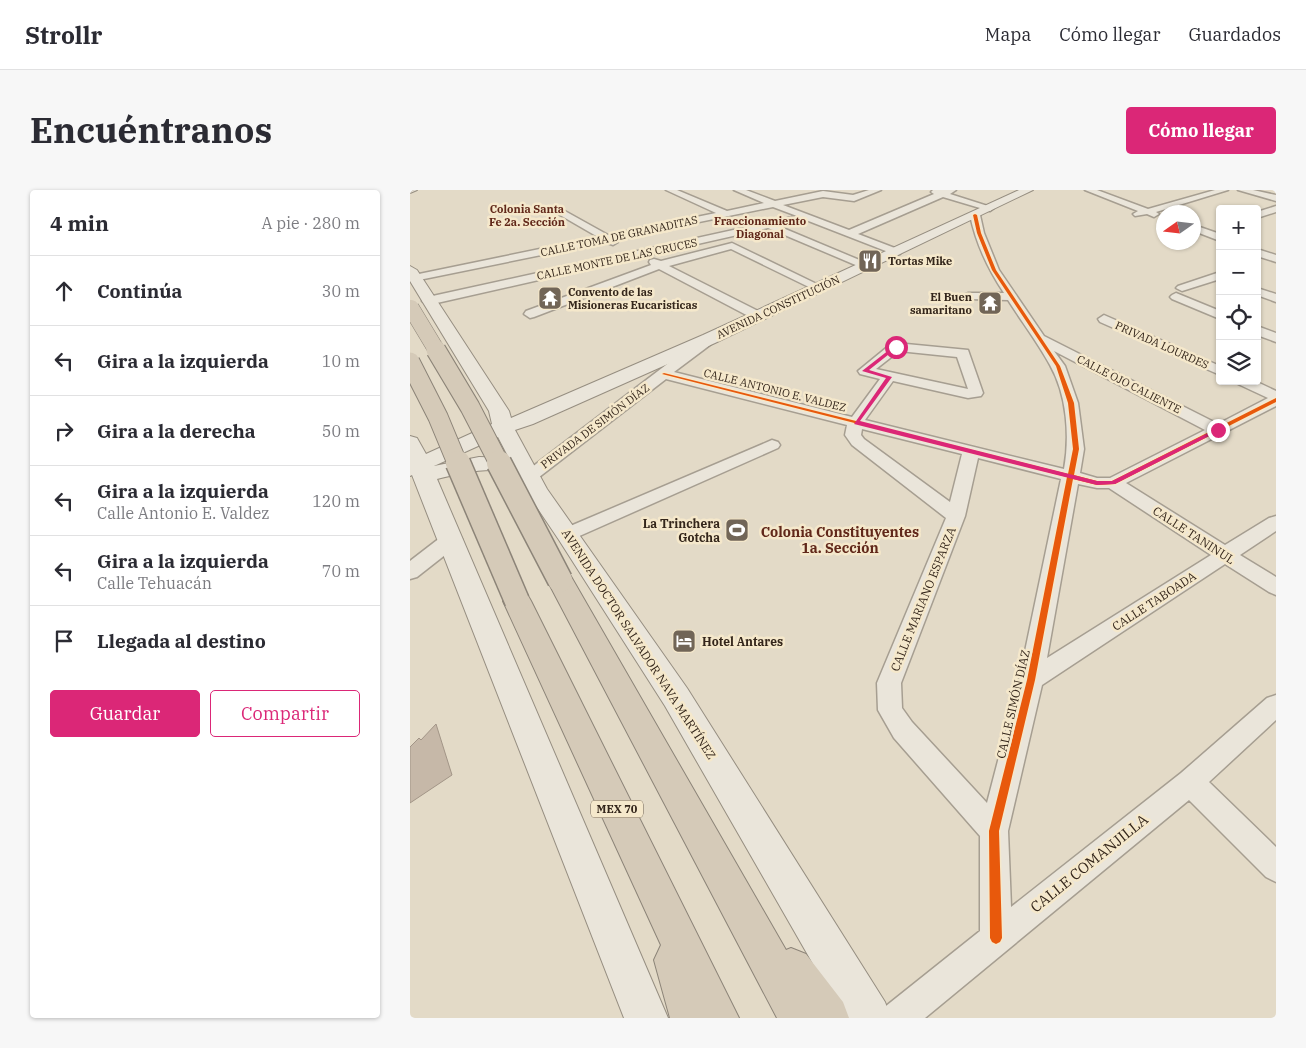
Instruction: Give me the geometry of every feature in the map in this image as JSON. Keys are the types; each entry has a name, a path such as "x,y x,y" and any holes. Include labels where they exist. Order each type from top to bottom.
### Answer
{"highway":[{"path":"415,293 470,407 560,580 801,1018"},
{"name":"MEX 70","path":"410,362 438,417 517,601 717,1018"},
{"path":"729,885 827,1018"},
{"path":"655,886 692,1018"}],"main road":[{"name":"AVENIDA CONSTITUCIÓN","path":"416,466 509,423 709,339 1028,190"},
{"name":"AVENIDA DOCTOR SALVADOR NAVA MARTÍNEZ","path":"415,293 509,423 526,472 676,697 869,1018"},
{"path":"416,466 436,446 467,439 490,426 509,423"},
{"path":"416,466 507,463 526,472"},
{"path":"416,466 452,539 646,1018"}],"street":[{"path":"670,190 726,214"},
{"path":"738,190 896,252"},
{"name":"CALLE TOMA DE GRANADITAS","path":"415,293 606,239 774,204 822,192 854,198 878,190"},
{"path":"928,190 990,208"},
{"path":"849,234 952,190"},
{"path":"1091,193 1108,190"},
{"path":"1138,214 1224,190"},
{"path":"1242,190 1276,198"},
{"path":"1091,193 1156,214"},
{"path":"1261,214 1276,209"},
{"path":"563,213 606,239 758,316"},
{"name":"CALLE SIMÓN DÍAZ","path":"975,215 988,260 1058,366 1071,403 1076,449 1032,680 994,830 996,938"},
{"name":"CALLE MONTE DE LAS CRUCES","path":"415,293 637,254 806,217"},
{"path":"770,226 865,266"},
{"path":"1201,232 1216,228"},
{"path":"1201,234 1216,237"},
{"path":"530,314 660,265 732,246 819,288"},
{"path":"1261,253 1274,257"},
{"path":"1261,261 1274,257"},
{"path":"1216,277 1179,293 1216,313"},
{"path":"1261,292 1276,298"},
{"path":"968,296 1012,297"},
{"name":"PRIVADA LOURDES","path":"1104,319 1216,369"},
{"path":"1261,332 1276,338"},
{"name":"CALLE OJO CALIENTE","path":"1039,338 1218,430"},
{"name":"PRIVADA DE SIMÓN DÍAZ","path":"526,472 664,374 709,339"},
{"path":"896,347 963,353 976,393 968,394 889,377 865,371 896,347"},
{"name":"CALLE ANTONIO E. VALDEZ","path":"664,374 1097,483 1113,483"},
{"path":"889,377 856,422 853,435 858,442 956,516"},
{"path":"1252,385 1276,396"},
{"path":"1113,483 1276,400"},
{"path":"568,534 772,445"},
{"name":"CALLE MARIANO ESPARZA","path":"971,450 956,516 889,683 890,710 903,730 994,830"},
{"name":"CALLE TANINUL","path":"1113,483 1276,587"},
{"name":"CALLE TABOADA","path":"1032,680 1276,522"},
{"path":"410,572 452,539"},
{"name":"CALLE COMANJILLA","path":"898,1018 1190,782 1276,704"},
{"path":"1190,782 1276,867"}],"building":[{"path":"436,724 452,775 410,803 410,747 419,738 421,740"}],"cycle path":[{"path":"975,215 979,233 994,270 1058,366 1071,403 1076,449 1031,680 994,831 996,938"},
{"path":"664,374 1097,483 1113,483 1276,400"}],"place":[{"name":"Tortas Mike","path":"870,261"},
{"name":"Convento de las Misioneras Eucaristicas","path":"550,298"},
{"name":"El Buen samaritano","path":"990,303"},
{"name":"La Trinchera Gotcha","path":"737,530"},
{"name":"Hotel Antares","path":"684,641"}],"district":[{"name":"Colonia Santa Fe 2a. Sección","path":"527,215"},
{"name":"Fraccionamiento Diagonal","path":"760,227"},
{"name":"Colonia Constituyentes 1a. Sección","path":"840,540"}],"route":[{"path":"896,347 866,369 865,371 889,377 856,422 1097,483 1113,483 1218,430"}]}
